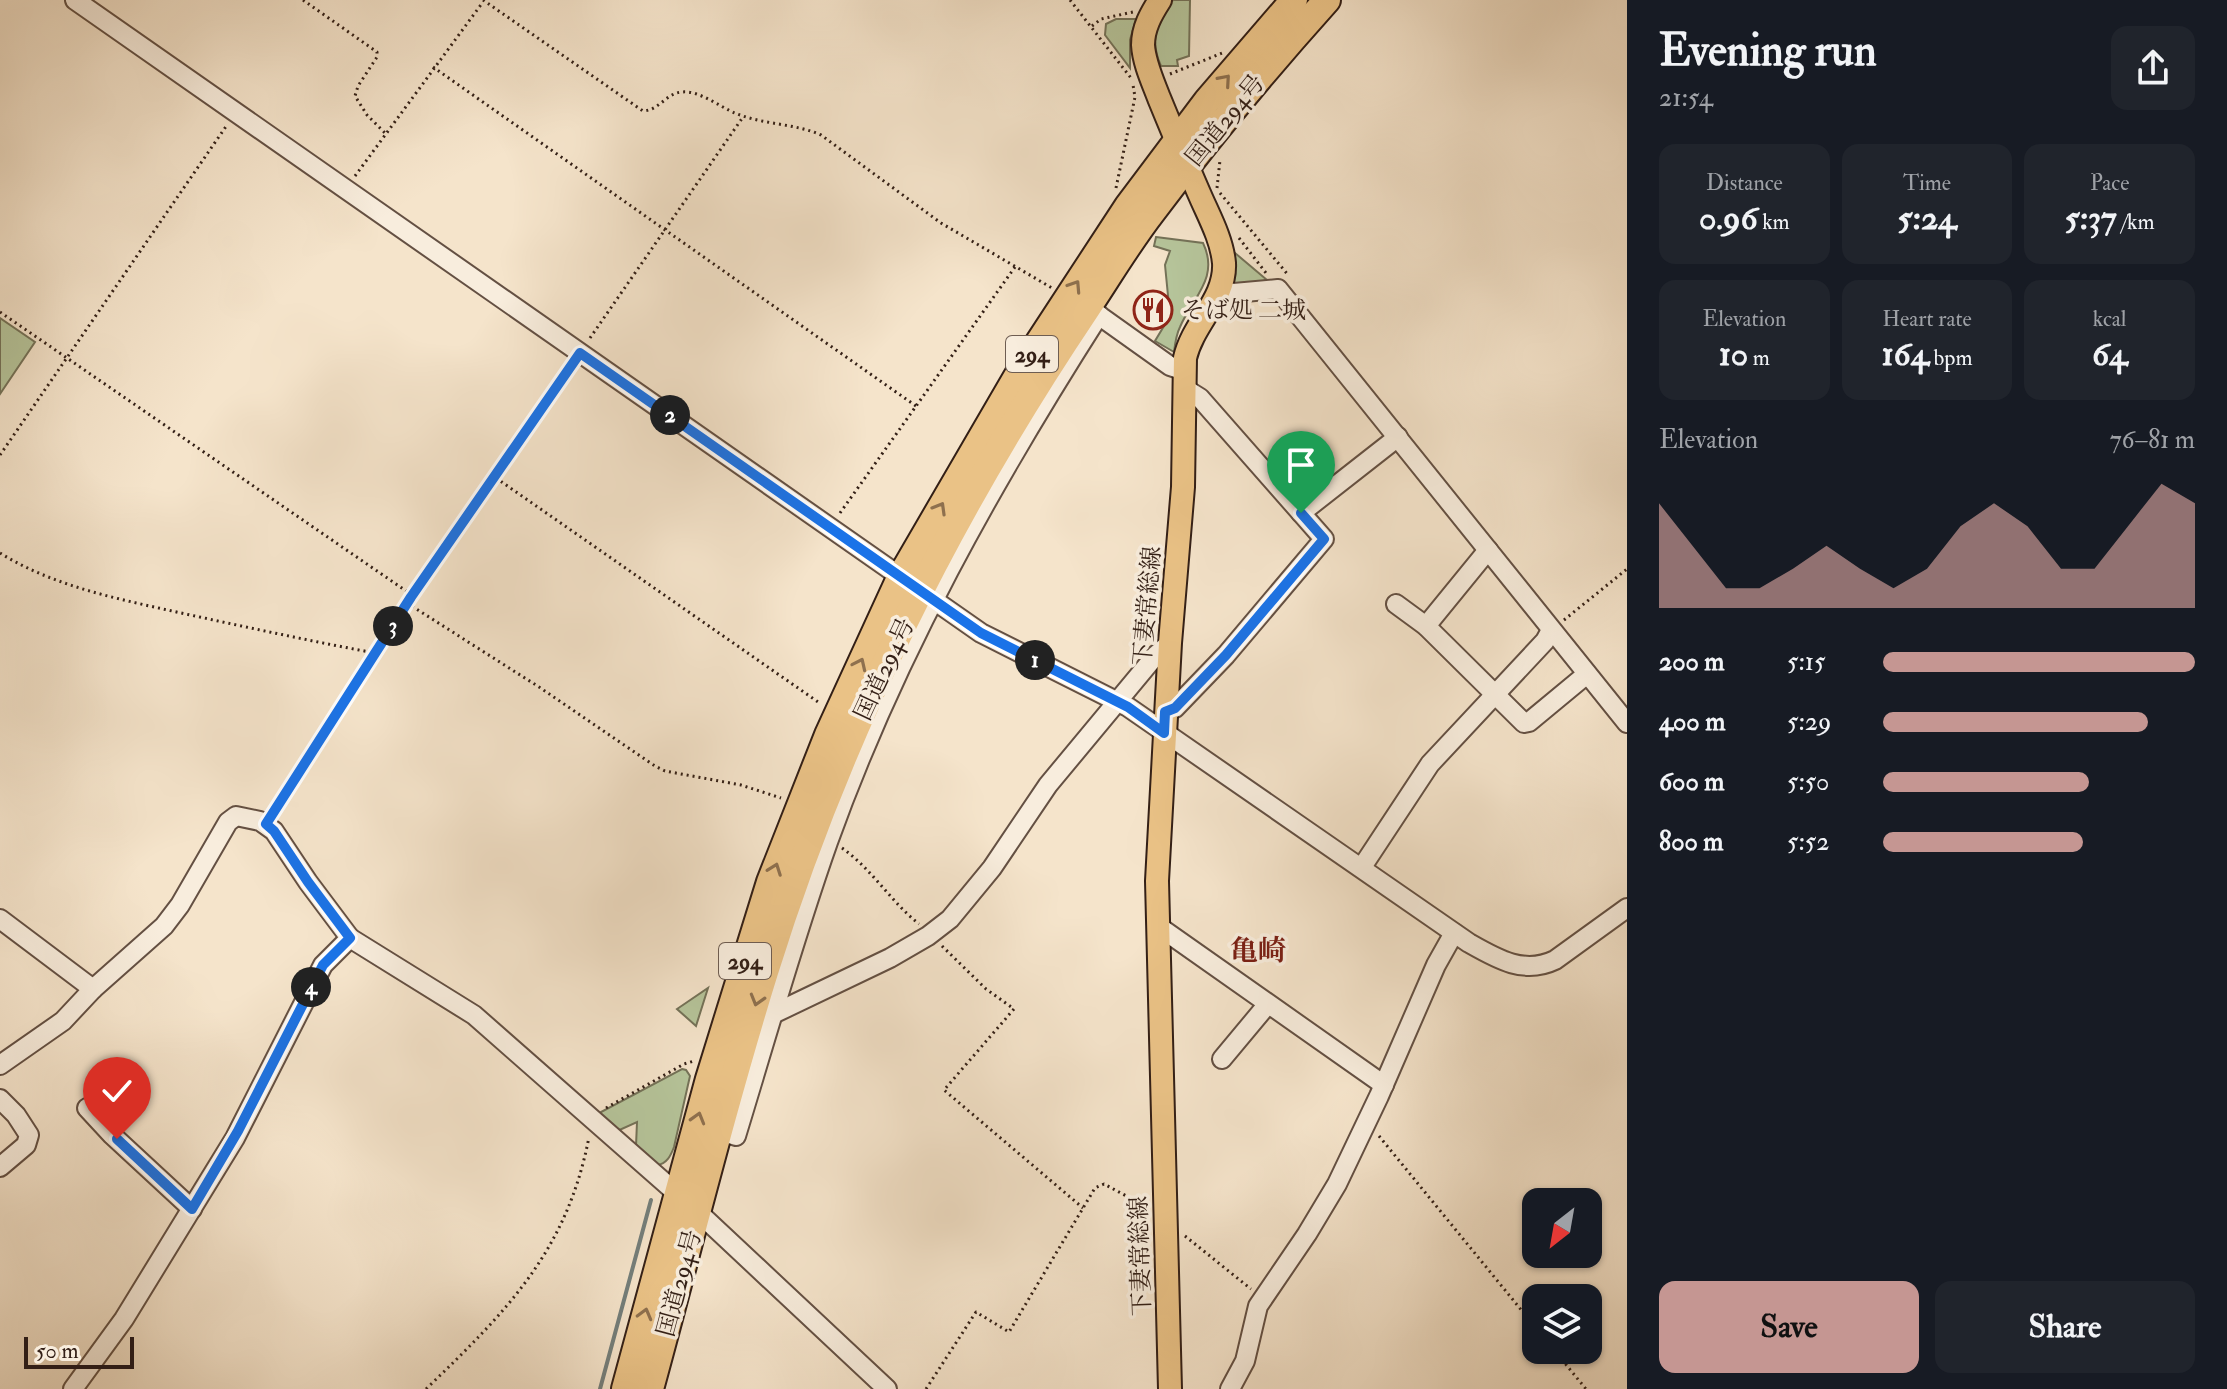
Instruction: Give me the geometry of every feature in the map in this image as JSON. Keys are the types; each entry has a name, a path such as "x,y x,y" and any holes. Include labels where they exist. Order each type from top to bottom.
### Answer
{"highway":[{"name":"国道294号","path":"650,1389 765,971 852,739 919,588 1022,368 1175,140 1294,0"},
{"name":"国道294号","path":"625,1389 709,1079 770,882 828,735 919,588 1040,378 1094,311 1148,218 1280,53 1327,0"}],"main road":[{"name":"下妻常総線","path":"1156,6 1144,35 1145,55 1175,140 1212,221 1223,254 1223,280 1189,341 1184,379 1183,487 1170,643 1157,881 1170,1389"}],"street":[{"path":"75,0 981,633 1117,703 1165,722 1454,933 1503,961 1534,967 1555,960 1627,908"},
{"path":"1219,291 1234,293 1278,289 1627,723"},
{"path":"1094,311 1184,379 1324,539 1165,722"},
{"path":"1301,513 1398,437"},
{"path":"1426,626 1488,550"},
{"path":"720,1131 736,1136 828,841 874,727 919,588"},
{"path":"1396,604 1426,626 1524,723 1587,674"},
{"path":"1362,867 1430,764 1545,641 1551,630"},
{"path":"773,1014 890,958 950,919 1048,785 1156,655 1170,643"},
{"path":"0,1065 63,1021 93,989 164,926 180,905 232,817 244,817 266,824 350,938 474,1015 698,1212 887,1389"},
{"path":"0,919 93,989"},
{"path":"1158,926 1384,1085"},
{"path":"1230,1389 1245,1361 1254,1321 1263,1299 1337,1184 1367,1124 1436,965 1454,933"},
{"path":"73,1389 124,1319 238,1131 323,965 350,938"},
{"path":"1222,1059 1267,1005"},
{"path":"0,1099 16,1115 29,1135 26,1145 0,1167"},
{"path":"87,1108 192,1209"}],"path":[{"path":"303,0 377,52 355,96 367,115 385,133"},
{"path":"345,189 484,0 643,111 657,108 674,94 689,92 743,117 804,128 821,135 941,223 1052,289"},
{"path":"1070,0 1133,81 1135,97 1116,188"},
{"path":"1090,26 1109,16 1156,6"},
{"path":"1172,74 1225,51"},
{"path":"433,67 916,406"},
{"path":"0,455 236,112"},
{"path":"266,824 412,595 743,117"},
{"path":"1217,190 1220,201"},
{"path":"1230,227 1278,289"},
{"path":"830,526 1015,267"},
{"path":"0,312 412,595"},
{"path":"494,477 824,706"},
{"path":"0,553 41,574 99,594 375,653"},
{"path":"1551,630 1627,569"},
{"path":"407,603 655,766 665,771 741,785 784,799"},
{"path":"828,841 857,859 902,911 931,934 986,989 1014,1009 944,1090 1083,1208"},
{"path":"426,1389 505,1309 554,1241 582,1176 590,1119 684,1064 699,1060"},
{"path":"1367,1124 1522,1311"},
{"path":"926,1389 976,1312 1009,1332 1095,1188 1104,1184 1165,1218 1263,1299"},
{"path":"1565,1364 1586,1389"}],"green space":[{"path":"1173,0 1190,0 1189,56 1177,60 1178,66 1161,66 1156,32 1162,15"},
{"path":"1116,19 1136,19 1130,40 1130,68 1105,35 1106,24"},
{"path":"1156,237 1203,243 1207,255 1206,277 1179,330 1174,352 1155,341 1170,316 1165,265 1170,251 1154,246"},
{"path":"1235,253 1267,280 1237,288 1233,284"},
{"path":"0,318 35,342 0,394"},
{"path":"708,988 696,1026 677,1009"},
{"path":"682,1069 690,1076 674,1147 666,1161 657,1165 636,1146 637,1122 615,1132 599,1116 601,1112"}],"waterway":[{"path":"600,1389 651,1200"}],"place":[{"name":"そば処 二城","path":"1153,310"}],"district":[{"name":"亀崎","path":"1258,950"}],"route":[{"path":"117,1139 192,1209 238,1131 323,965 350,938 266,824 411,597 580,353 981,633 1128,707 1164,733 1165,712 1175,708 1226,655 1324,539 1301,513"}]}
